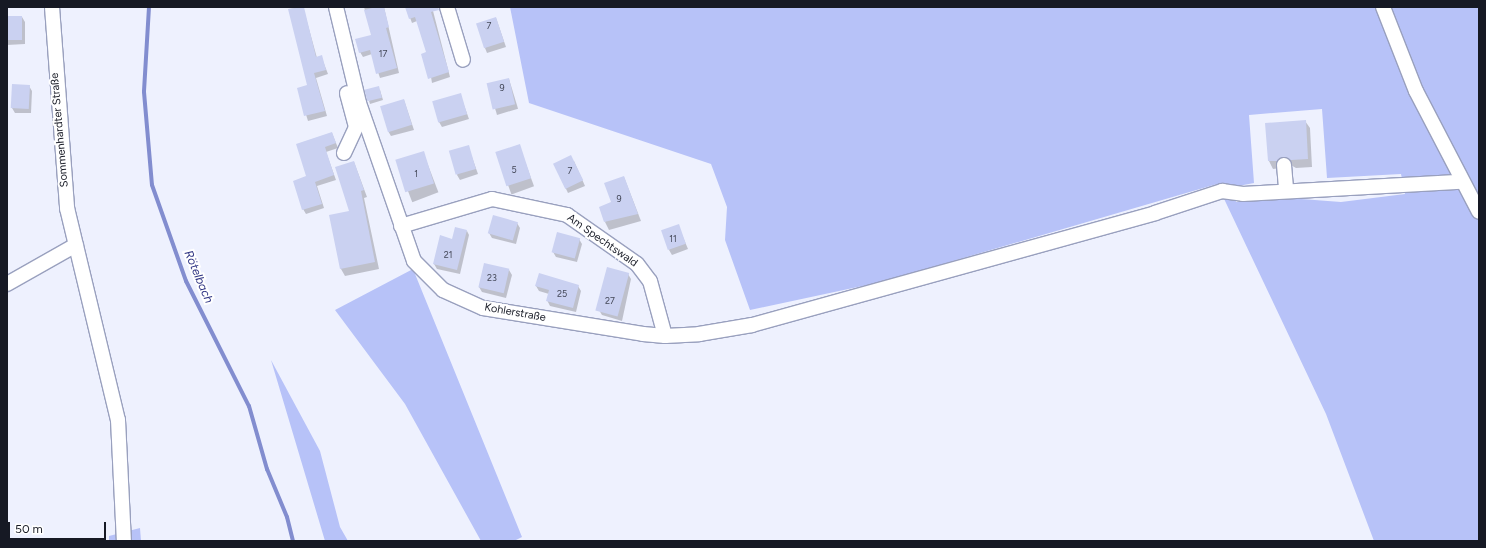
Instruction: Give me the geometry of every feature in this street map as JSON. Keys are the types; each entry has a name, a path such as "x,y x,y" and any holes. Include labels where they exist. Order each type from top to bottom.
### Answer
{"street":[{"name":"Sommenhardter Straße","path":"52,7 67,208 118,420 124,541"},
{"name":"Kohlerstraße","path":"336,7 359,103 414,261 443,290 483,308 665,336 752,325 1155,213 1222,191 1243,194 1286,190 1346,190 1461,182"},
{"path":"447,7 463,60"},
{"path":"1383,7 1416,91 1461,182 1479,212"},
{"path":"344,153 356,127 346,88 348,61"},
{"path":"1284,165 1286,190"},
{"name":"Am Spechtswald","path":"401,226 492,199 567,215 637,264 650,281 665,336"},
{"path":"7,284 77,248"}],"shaded area":[{"path":"510,7 1479,7 1479,541 1374,541 1326,414 1217,184 881,282 750,310 725,240 727,207 711,164 529,103","holes":["1322,109 1327,178 1401,174 1405,194 1341,202 1275,197 1236,202 1233,187 1254,183 1249,115"]},
{"path":"413,269 522,537 514,541 481,541 405,404 335,310"},
{"path":"271,360 320,451 340,527 348,541 325,541"},
{"path":"140,528 141,541 109,541 109,536"}],"building":[{"path":"304,7 316,57 322,55 326,70 314,73 325,111 304,116 297,88 307,85 288,9"},
{"path":"384,7 389,27 386,28 397,68 376,74 370,50 359,53 355,39 371,35 364,10"},
{"path":"405,7 438,7 439,10 431,12 449,72 428,79 421,54 426,52 415,17 409,19"},
{"path":"7,16 22,16 22,40 7,40"},
{"path":"496,17 504,42 484,48 476,23"},
{"path":"509,78 515,104 493,109 487,83"},
{"path":"12,84 30,85 29,109 11,108"},
{"path":"379,86 382,98 367,101 364,90"},
{"path":"461,93 467,114 438,122 432,101"},
{"path":"404,99 412,125 388,132 380,106"},
{"path":"1306,120 1308,159 1291,160 1284,157 1277,161 1268,161 1265,123"},
{"path":"332,132 336,143 325,147 334,175 315,182 322,204 302,210 293,181 306,176 296,144"},
{"path":"520,144 531,178 506,186 495,152"},
{"path":"469,145 476,169 456,175 449,151"},
{"path":"424,151 434,184 405,192 395,160"},
{"path":"571,155 583,180 565,189 553,164"},
{"path":"354,161 364,190 361,191 375,262 340,269 329,215 349,211 335,167"},
{"path":"624,176 638,214 604,222 599,207 611,202 604,183"},
{"path":"493,215 518,222 513,240 488,233"},
{"path":"679,224 686,244 668,250 661,230"},
{"path":"455,227 467,230 457,270 433,264 440,235 452,239"},
{"path":"557,232 580,238 575,258 552,252"},
{"path":"484,263 509,269 504,293 478,287"},
{"path":"607,267 629,273 618,316 595,310"},
{"path":"539,273 579,285 573,308 546,301 549,290 535,286"}],"waterway":[{"name":"Rötelbach","path":"149,7 144,92 152,185 186,281 249,406 267,469 287,517 293,541"}]}
